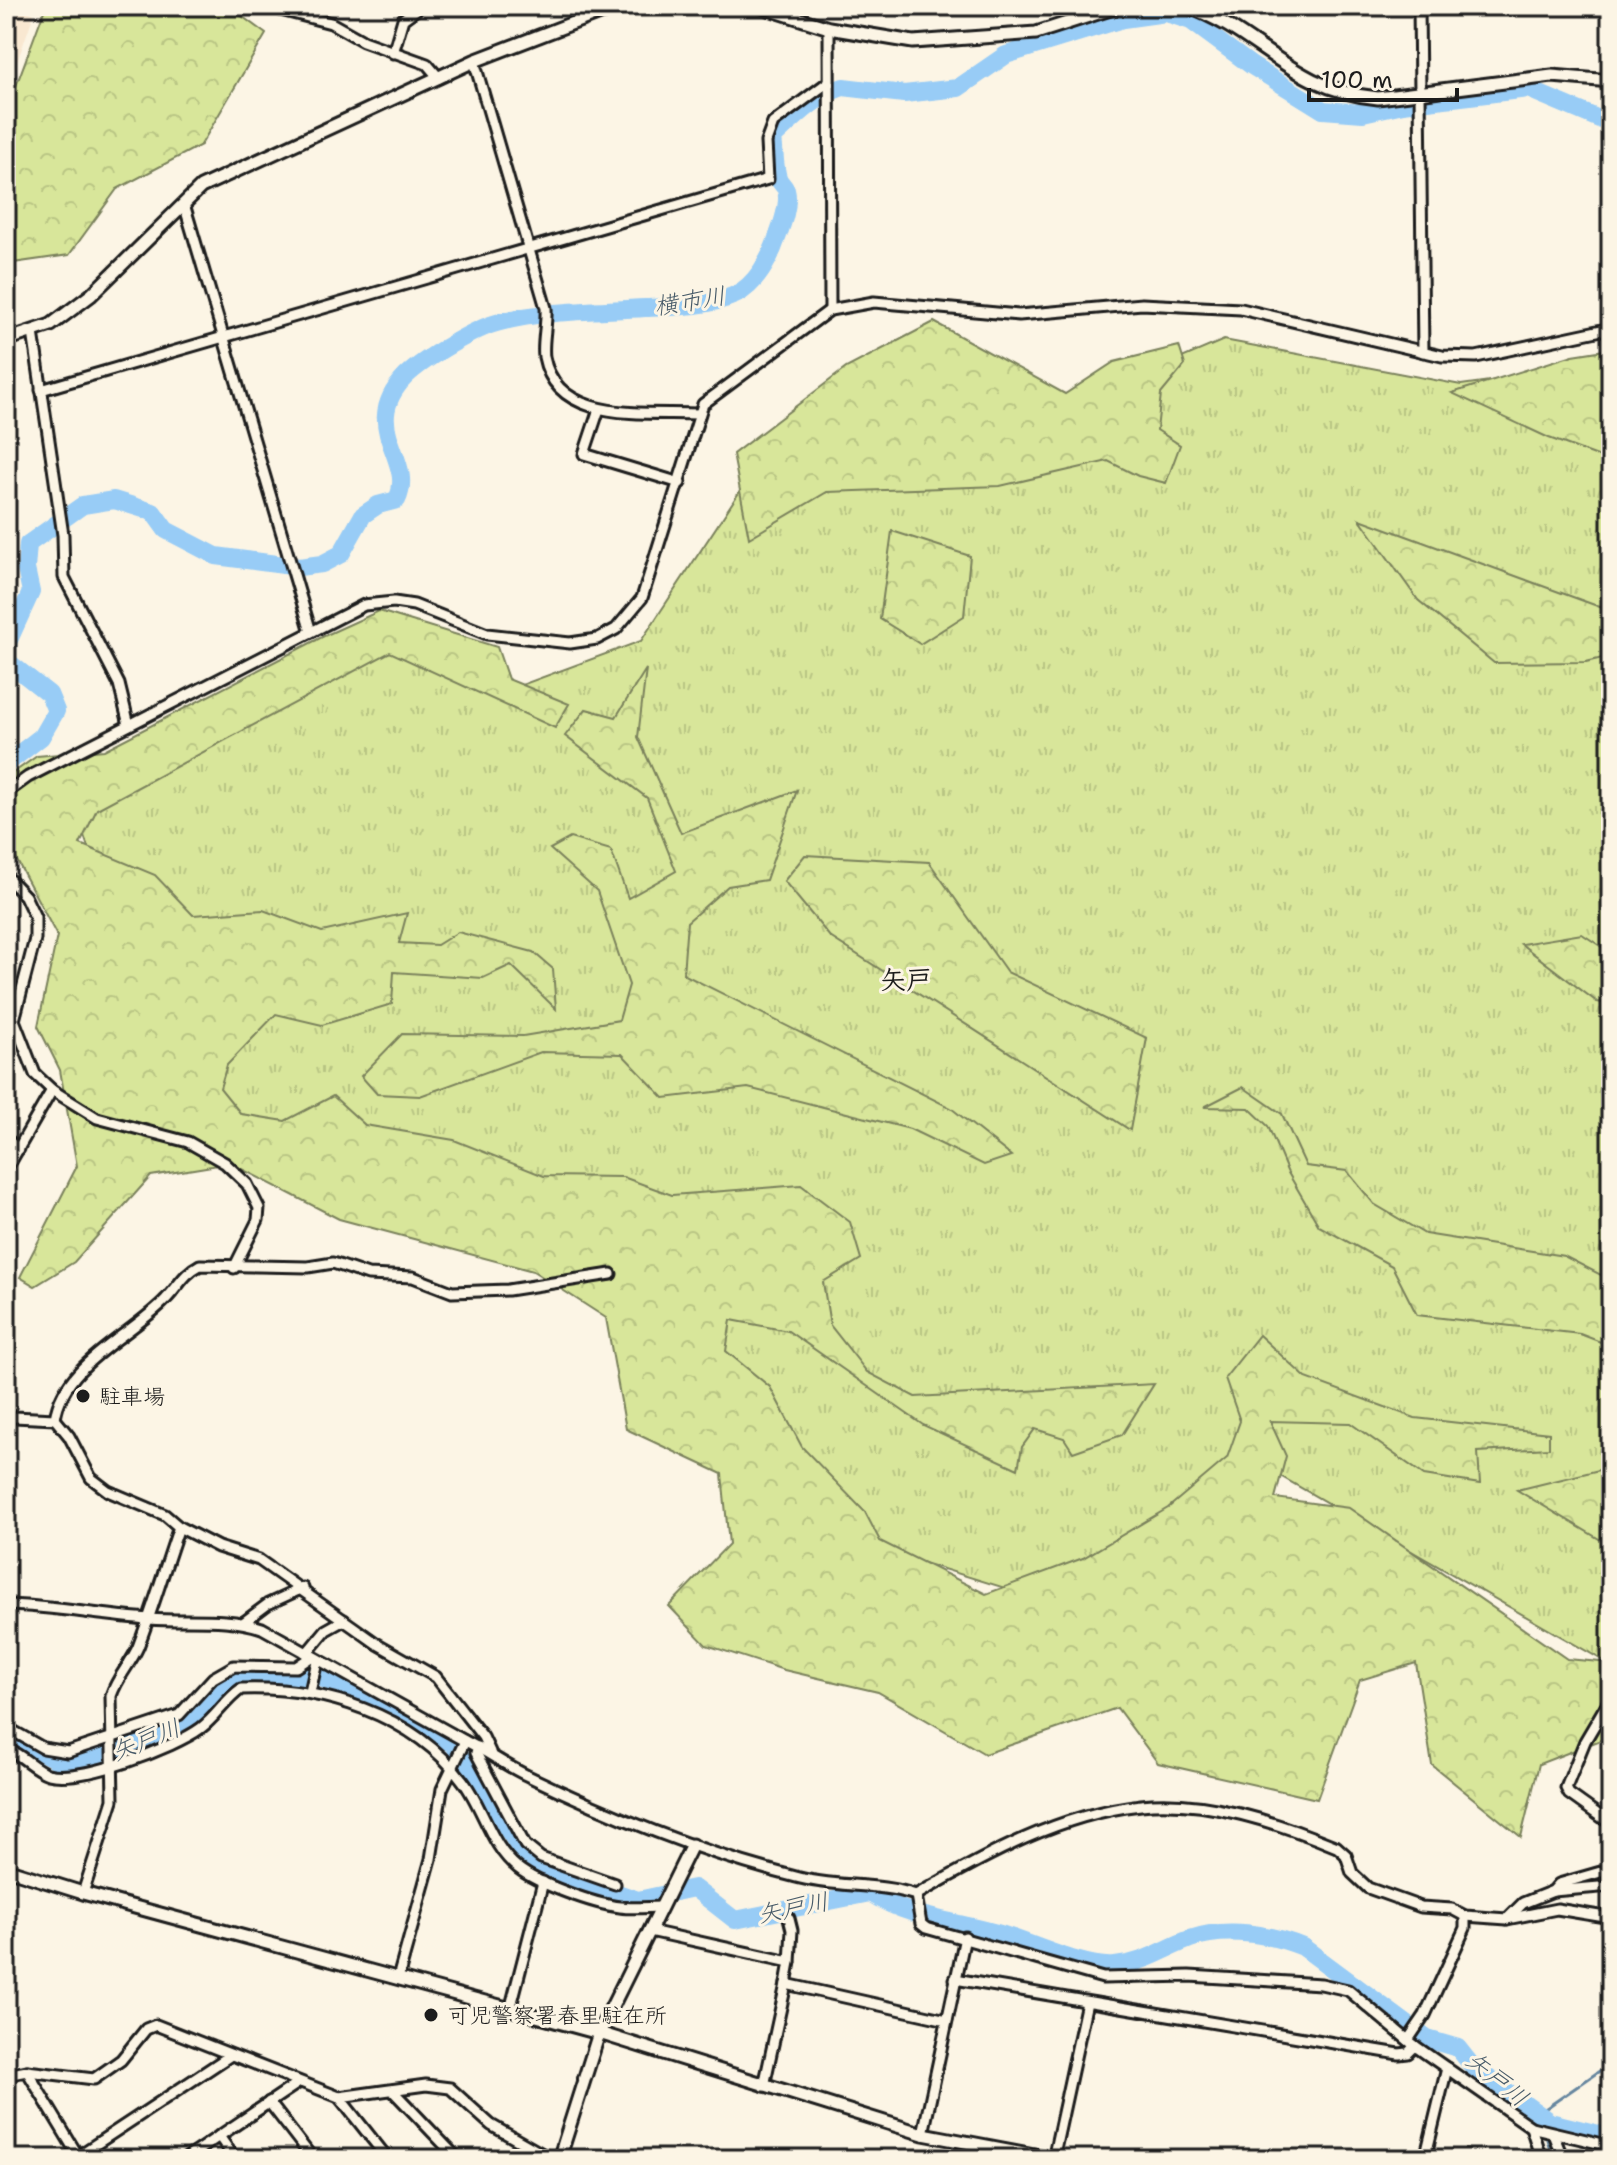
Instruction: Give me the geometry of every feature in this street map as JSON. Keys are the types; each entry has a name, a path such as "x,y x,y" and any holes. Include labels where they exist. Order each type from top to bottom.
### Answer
{"street":[{"path":"265,6 287,14 321,20 393,53 427,64 439,78"},
{"path":"393,53 403,19 421,6"},
{"path":"6,340 51,325 91,295 201,187 474,61 599,13 631,6"},
{"path":"759,6 829,28 913,42 1009,38 1036,33 1120,6"},
{"path":"1186,6 1202,11 1326,89 1378,98 1552,76 1611,81"},
{"path":"1419,6 1423,352"},
{"path":"829,28 830,310"},
{"path":"474,61 546,308 548,332 543,353 556,385 572,399 599,409 699,414"},
{"path":"41,390 768,179 766,142 773,123 827,83"},
{"path":"184,204 311,632"},
{"path":"6,793 28,777 364,605 394,602 414,605 487,634 570,643 597,639 616,629 642,598 699,414 713,394 830,310 874,302 1019,315 1142,304 1241,309 1423,352 1468,359 1611,328"},
{"path":"33,332 63,535 64,577 119,684 129,725"},
{"path":"599,409 584,454 680,483"},
{"path":"6,876 25,896 35,917 35,939 10,1021 35,1074 52,1090 97,1118 188,1142 225,1163 247,1184 259,1208 258,1220 234,1268"},
{"path":"6,1170 52,1090"},
{"path":"6,1139 19,1149"},
{"path":"490,1752 483,1737 436,1677 344,1620 303,1588 259,1560 218,1547 179,1527 165,1515 108,1491 91,1478 69,1436 55,1419 58,1397 78,1373 167,1299 185,1273 200,1265 308,1267 333,1263 368,1275 413,1277 452,1292 508,1290 611,1274"},
{"path":"6,1413 14,1417 55,1419"},
{"path":"83,1893 113,1800 111,1696 116,1681 131,1663 179,1527"},
{"path":"244,1622 268,1604 303,1588"},
{"path":"6,1605 46,1606 147,1619 244,1622 262,1628 490,1752 527,1776 692,1845 797,1878 833,1885 877,1884 916,1895 1058,1824 1103,1811 1160,1805 1242,1816 1306,1834 1337,1847 1346,1855 1352,1873 1368,1888 1421,1907 1461,1911 1465,1916 1465,1928 1412,2043 1399,2054 955,1979"},
{"path":"6,1727 43,1748 68,1752 112,1740 179,1715 213,1678 234,1666 296,1667 311,1657 326,1630 344,1620"},
{"path":"310,1692 311,1657"},
{"path":"6,1749 44,1773 65,1778 112,1766 182,1740 201,1728 241,1689 277,1688 310,1692 369,1711 428,1744 470,1791 506,1857 543,1882 619,1907 662,1907"},
{"path":"1611,1697 1585,1741 1566,1788 1569,1794 1611,1824"},
{"path":"398,1978 431,1859 442,1789 465,1741"},
{"path":"478,1747 476,1753 525,1845 541,1858 615,1884"},
{"path":"559,2159 599,2033 692,1845"},
{"path":"6,1869 83,1893 599,2033 923,2134 1055,2159 1087,2002"},
{"path":"1507,1919 1523,1903 1553,1891 1568,1880 1611,1869"},
{"path":"510,2010 543,1882"},
{"path":"1553,1891 1611,1886"},
{"path":"916,1895 921,1924 926,1928 965,1937 1046,1965 1103,1978 1189,1976 1321,1984 1348,1990 1412,2043 1534,2128 1611,2146"},
{"path":"1465,1916 1507,1919 1557,1909 1611,1918"},
{"path":"764,2086 790,1962 792,1930 789,1918"},
{"path":"650,1931 790,1962"},
{"path":"923,2134 965,1937"},
{"path":"786,1984 947,2020"},
{"path":"6,2075 27,2071 94,2079 121,2060 146,2029 156,2025 339,2097 426,2085 450,2088 491,2125 551,2159"},
{"path":"27,2071 79,2158 231,2055"},
{"path":"1425,2159 1447,2068"},
{"path":"185,2159 298,2083"},
{"path":"393,2091 458,2159"},
{"path":"339,2097 388,2159"},
{"path":"269,2102 313,2159"},
{"path":"1534,2128 1541,2159"},
{"path":"1553,2134 1563,2159"},
{"path":"219,2136 235,2159"}],"shaded area":[{"path":"6,6 18,6 34,14 6,93"}],"green space":[{"path":"41,6 228,6 266,34 201,145 117,189 69,255 6,264 6,113 45,8"},
{"path":"934,322 1065,394 1114,362 1179,346 1185,365 1161,394 1157,430 1180,445 1166,483 1138,476 1108,461 1000,486 827,492 749,538 733,454 846,368"},
{"path":"1224,340 1461,385 1611,364 1611,1665 1266,1468 1054,1603 823,1532 691,1333 173,1097 75,809 390,642 500,693 641,641 744,485 987,441"},
{"path":"1611,349 1611,461 1549,438 1452,393 1573,355"},
{"path":"1360,519 1611,611 1611,656 1586,662 1494,663 1418,600"},
{"path":"892,531 970,556 964,616 920,644 880,619"},
{"path":"379,611 497,647 508,679 569,704 555,728 390,652 97,809 80,844 155,875 193,915 263,910 322,932 407,913 399,943 437,945 458,932 533,952 553,969 556,1009 511,965 483,978 394,972 392,1004 322,1025 276,1014 227,1065 220,1088 241,1114 285,1121 333,1096 365,1125 454,1140 544,1176 623,1177 672,1195 801,1185 850,1222 861,1259 823,1282 830,1325 867,1372 915,1397 1154,1384 1122,1435 1073,1452 1064,1438 1035,1429 1022,1447 1018,1469 923,1425 788,1331 731,1320 726,1351 770,1387 802,1447 865,1512 880,1541 986,1594 1083,1558 1168,1508 1227,1458 1240,1421 1225,1378 1259,1335 1306,1378 1415,1418 1549,1433 1549,1448 1478,1452 1480,1484 1424,1475 1350,1423 1270,1421 1286,1456 1275,1498 1349,1508 1567,1659 1611,1663 1611,1736 1539,1764 1521,1837 1432,1765 1416,1663 1360,1680 1317,1799 1158,1763 1117,1708 985,1754 878,1692 784,1670 706,1645 669,1606 729,1544 722,1474 626,1429 606,1318 533,1271 339,1219 230,1163 151,1176 74,1262 35,1286 20,1277 77,1166 60,1070 38,1026 57,936 6,840 6,778 37,756 104,750 324,636"},
{"path":"646,669 638,737 681,833 797,790 766,880 728,886 687,922 683,974 951,1108 1011,1156 984,1165 910,1129 748,1088 664,1098 622,1054 541,1052 420,1096 377,1094 361,1076 402,1034 523,1036 619,1020 629,985 597,891 550,849 570,838 611,850 628,898 676,871 647,798 565,736 586,709 616,717"},
{"path":"805,855 929,862 1007,972 1147,1038 1130,1130 830,937 784,881"},
{"path":"1582,934 1611,953 1611,1004 1597,1002 1521,944"},
{"path":"1243,1087 1282,1114 1306,1166 1347,1171 1374,1204 1425,1234 1564,1256 1611,1280 1611,1346 1580,1334 1417,1315 1392,1266 1319,1226 1287,1171 1268,1126 1249,1108 1204,1107"},
{"path":"1611,1469 1611,1546 1517,1490 1599,1470"}],"waterway":[{"name":"横市川","path":"6,764 41,737 56,711 49,694 7,661 8,642 31,592 26,569 28,544 83,505 114,500 153,512 166,530 216,556 299,567 322,564 341,554 363,515 378,505 397,500 401,485 400,470 386,427 386,411 392,394 406,376 451,344 500,322 554,313 691,306 725,299 743,291 766,263 786,208 786,190 777,176 773,138 805,109 843,87 904,94 958,88 1006,55 1123,19 1166,13 1191,21 1252,66 1323,110 1363,113 1403,104 1528,89 1611,124"},
{"name":"矢戸川","path":"6,1734 57,1760 95,1760 193,1721 229,1681 251,1674 319,1677 404,1714 453,1744 525,1856 568,1876 638,1900 694,1888 735,1920 870,1893 901,1909 1004,1935 1075,1960 1103,1966 1137,1962 1203,1935 1246,1933 1276,1938 1303,1947 1427,2039 1458,2048 1473,2067 1550,2122 1611,2137"},
{"path":"1553,2159 1539,2113 1611,2063"}],"place":[{"name":"駐車場","path":"83,1396"},
{"name":"可児警察署春里駐在所","path":"431,2015"}],"district":[{"name":"矢戸","path":"906,979"}]}
